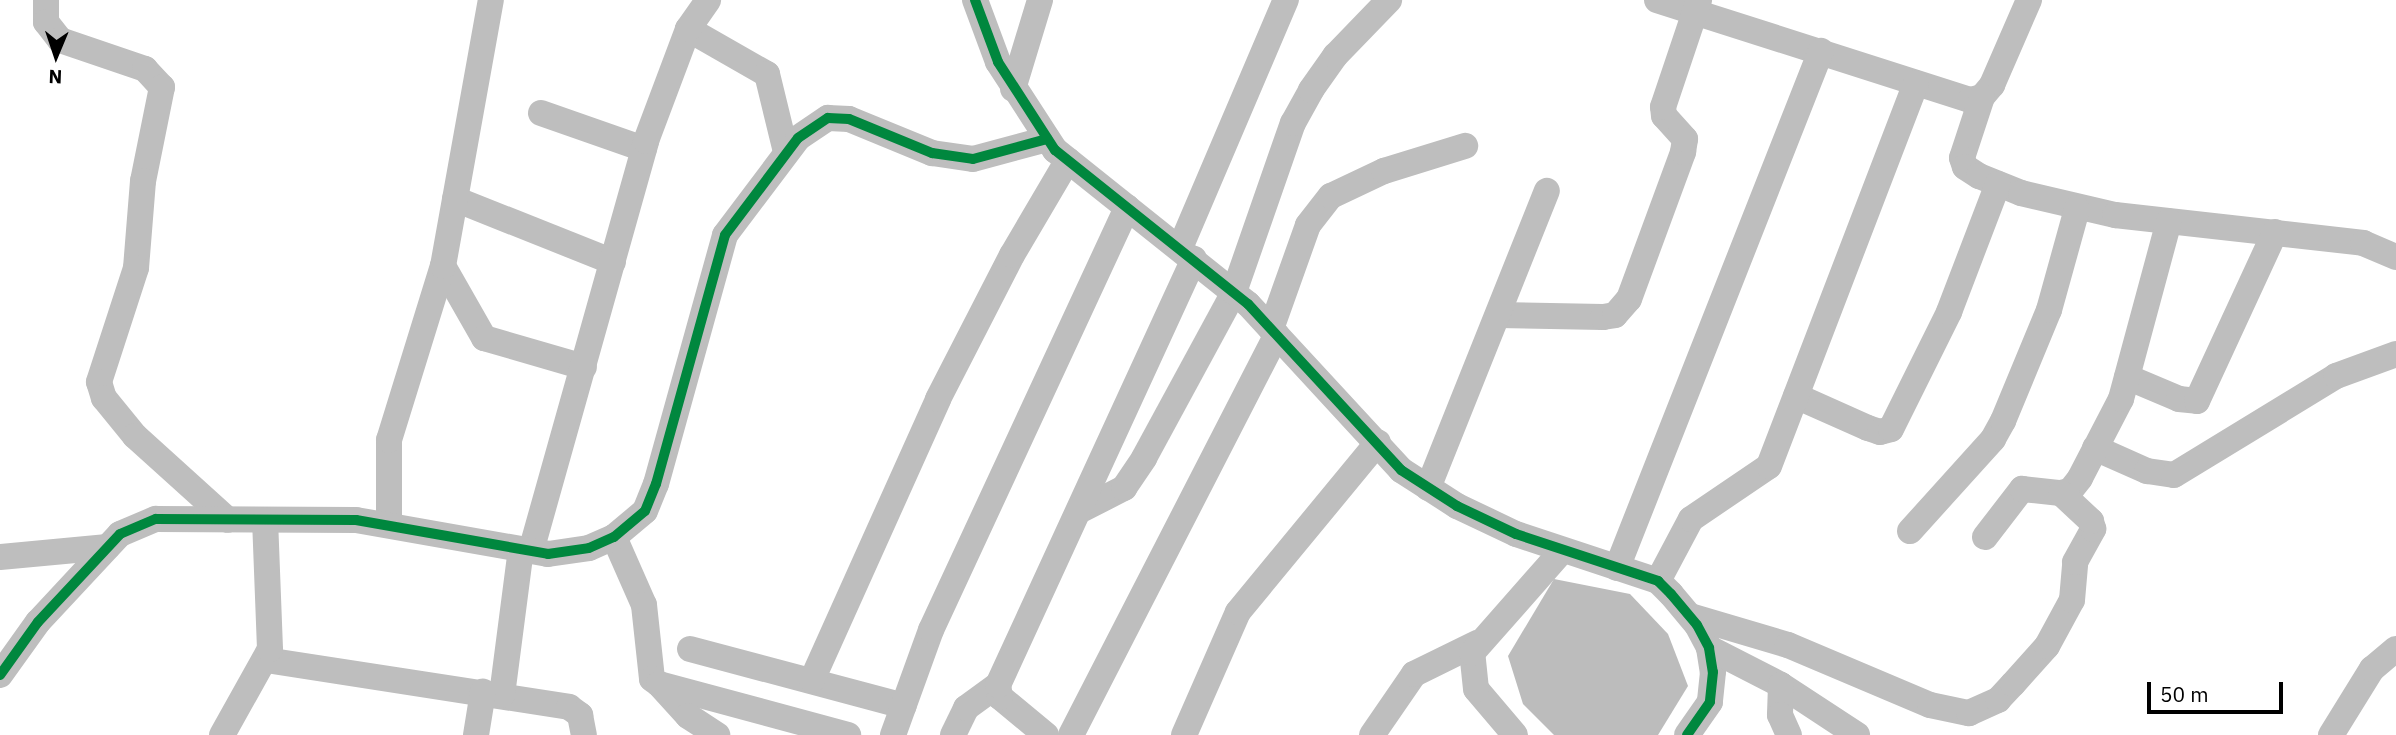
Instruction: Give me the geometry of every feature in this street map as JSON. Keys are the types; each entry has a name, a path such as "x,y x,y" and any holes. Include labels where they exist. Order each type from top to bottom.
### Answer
{"street":[{"path":"46,0 46,22 61,40 145,69 162,87 143,181 136,268 99,382 104,398 135,436 228,520"},
{"path":"389,524 389,440 443,266 491,0"},
{"path":"476,735 493,694 526,550 584,367 644,149 688,29 708,0"},
{"path":"975,0 998,62 1047,139 1068,159 1234,292 1378,442 1401,470 1427,488 1516,534 1658,581 1690,616 1709,648 1714,689 1710,702 1687,735"},
{"path":"1013,89 1040,0"},
{"path":"953,735 966,708 998,685 1079,511 1187,253 1286,0"},
{"path":"1079,511 1124,488 1234,292 1293,123 1335,56 1389,0"},
{"path":"1657,0 1697,6 1956,98 1982,97"},
{"path":"2029,0 2003,65 1982,97 1962,158 1965,167 1998,184 2077,209 2363,243 2396,257"},
{"path":"1498,315 1603,317 1615,314 1629,299 1683,152 1685,139 1664,116 1663,107 1697,6"},
{"path":"688,29 767,74 786,152"},
{"path":"1617,568 1821,51"},
{"path":"1658,581 1691,519 1769,466 1916,83"},
{"path":"541,113 644,149"},
{"path":"0,675 38,622 108,547 135,524 156,519 389,524 526,550 564,553 614,537 645,511 656,484 725,235 786,152 815,123 828,118 871,125 932,153 951,157 996,156 1047,139"},
{"path":"1071,735 1274,332 1317,209 1331,196 1384,172 1465,146"},
{"path":"812,680 938,399 1012,255 1068,159"},
{"path":"1796,396 1868,428 1880,432 1891,429 1949,312 1998,184"},
{"path":"1427,488 1547,191"},
{"path":"455,199 613,262"},
{"path":"893,735 930,630 1128,207"},
{"path":"1910,531 1998,430 2045,323 2077,209"},
{"path":"2061,494 2075,485 2095,448 2126,377 2169,221"},
{"path":"2126,377 2179,399 2197,401 2275,232"},
{"path":"443,266 484,338 584,367"},
{"path":"2095,448 2147,471 2174,475 2336,376 2396,354"},
{"path":"1184,735 1238,612 1378,442"},
{"path":"1690,616 1788,645 1930,705 1969,713 1998,699 2047,646 2072,600 2075,562 2093,529 2091,521 2061,494 2022,489 1985,537"},
{"path":"222,735 266,660 270,631 265,520"},
{"path":"614,537 644,605 649,672 688,716 710,733"},
{"path":"0,557 108,547"},
{"path":"1372,735 1414,674 1477,643 1562,551"},
{"path":"1477,643 1470,662 1476,689 1515,735"},
{"path":"1709,648 1781,685 1857,735"},
{"path":"690,649 904,706"},
{"path":"2331,735 2372,670 2396,649"},
{"path":"266,660 569,707 580,715 584,735"},
{"path":"659,684 848,735"},
{"path":"998,685 1000,697 1046,735"},
{"path":"1781,685 1780,715 1789,735"}],"shaded area":[{"path":"1554,579 1630,594 1668,634 1688,686 1658,735 1554,735 1523,704 1508,656"}],"cycle path":[{"path":"975,0 998,62 1055,150 1248,304 1401,470 1457,506 1516,534 1658,581 1671,594 1697,625 1709,648 1713,672 1710,702 1687,735"},
{"path":"0,675 38,622 120,534 156,519 356,520 548,554 589,548 614,537 645,511 656,484 725,235 798,138 828,118 849,119 932,153 973,159 1047,139"}]}
